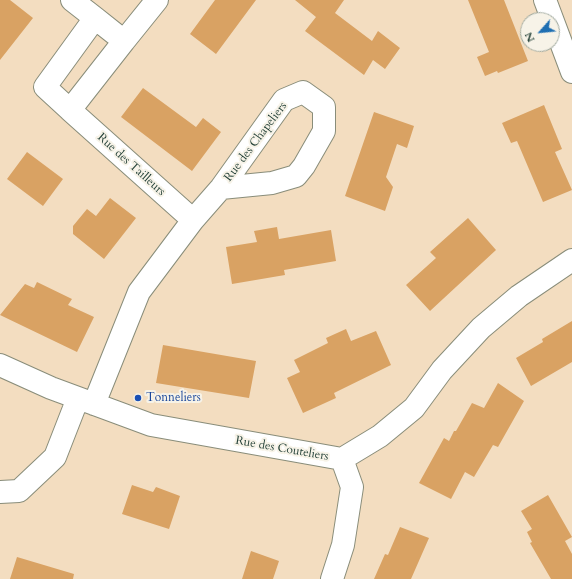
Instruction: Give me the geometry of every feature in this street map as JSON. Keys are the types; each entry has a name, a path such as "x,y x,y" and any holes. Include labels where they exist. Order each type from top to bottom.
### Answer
{"street":[{"path":"72,0 124,42"},
{"path":"70,110 157,0"},
{"path":"545,0 572,72"},
{"name":"Rue des Tailleurs","path":"95,18 45,87 193,220"},
{"name":"Rue des Chapeliers","path":"0,492 19,491 55,457 86,401 139,292 193,220 221,188 284,100 303,92 324,107 324,131 304,166 296,176 272,183 221,188"},
{"name":"Rue des Couteliers","path":"0,365 51,388 151,425 342,459 380,436 414,408 442,370 481,328 519,296 572,260"},
{"path":"332,579 343,545 352,487 342,459"}],"building":[{"path":"0,0 10,0 33,18 0,60"},
{"path":"215,0 256,0 216,54 190,34"},
{"path":"295,0 344,0 335,13 372,41 378,31 400,48 385,69 373,60 364,75 305,31 316,17"},
{"path":"468,0 504,0 520,41 520,52 524,52 528,61 498,73 497,71 485,76 477,57 489,52"},
{"path":"143,88 196,127 203,118 221,132 192,171 121,117"},
{"path":"544,105 562,149 555,152 572,190 543,202 517,141 511,143 502,123"},
{"path":"374,112 414,126 407,148 397,144 386,177 393,187 385,211 345,196"},
{"path":"27,152 63,179 43,206 7,179"},
{"path":"110,198 136,218 104,259 73,234 73,226 87,209 96,216"},
{"path":"468,218 496,250 430,311 406,285 436,258 430,252"},
{"path":"277,227 279,239 331,230 336,261 284,270 285,275 232,284 226,247 257,242 254,231"},
{"path":"37,282 72,299 68,305 94,317 77,352 0,315 25,284 34,288"},
{"path":"572,321 572,362 531,386 516,358 543,342 542,339"},
{"path":"346,329 351,341 376,331 391,365 334,393 336,398 303,413 287,378 300,372 294,360 328,343 326,338"},
{"path":"163,345 256,361 249,398 156,383"},
{"path":"498,383 524,401 498,447 493,445 474,477 465,472 451,499 419,483 444,438 449,441 472,403 484,408"},
{"path":"132,485 153,492 156,487 180,496 169,529 122,514"},
{"path":"548,495 572,537 565,541 572,554 572,579 551,579 530,543 532,542 527,532 532,529 521,511"},
{"path":"400,527 429,538 411,579 374,579 385,554 388,555"},
{"path":"251,551 279,561 273,579 242,579"},
{"path":"17,557 74,574 73,579 10,579"}],"place":[{"name":"Tonneliers","path":"138,398"}]}
